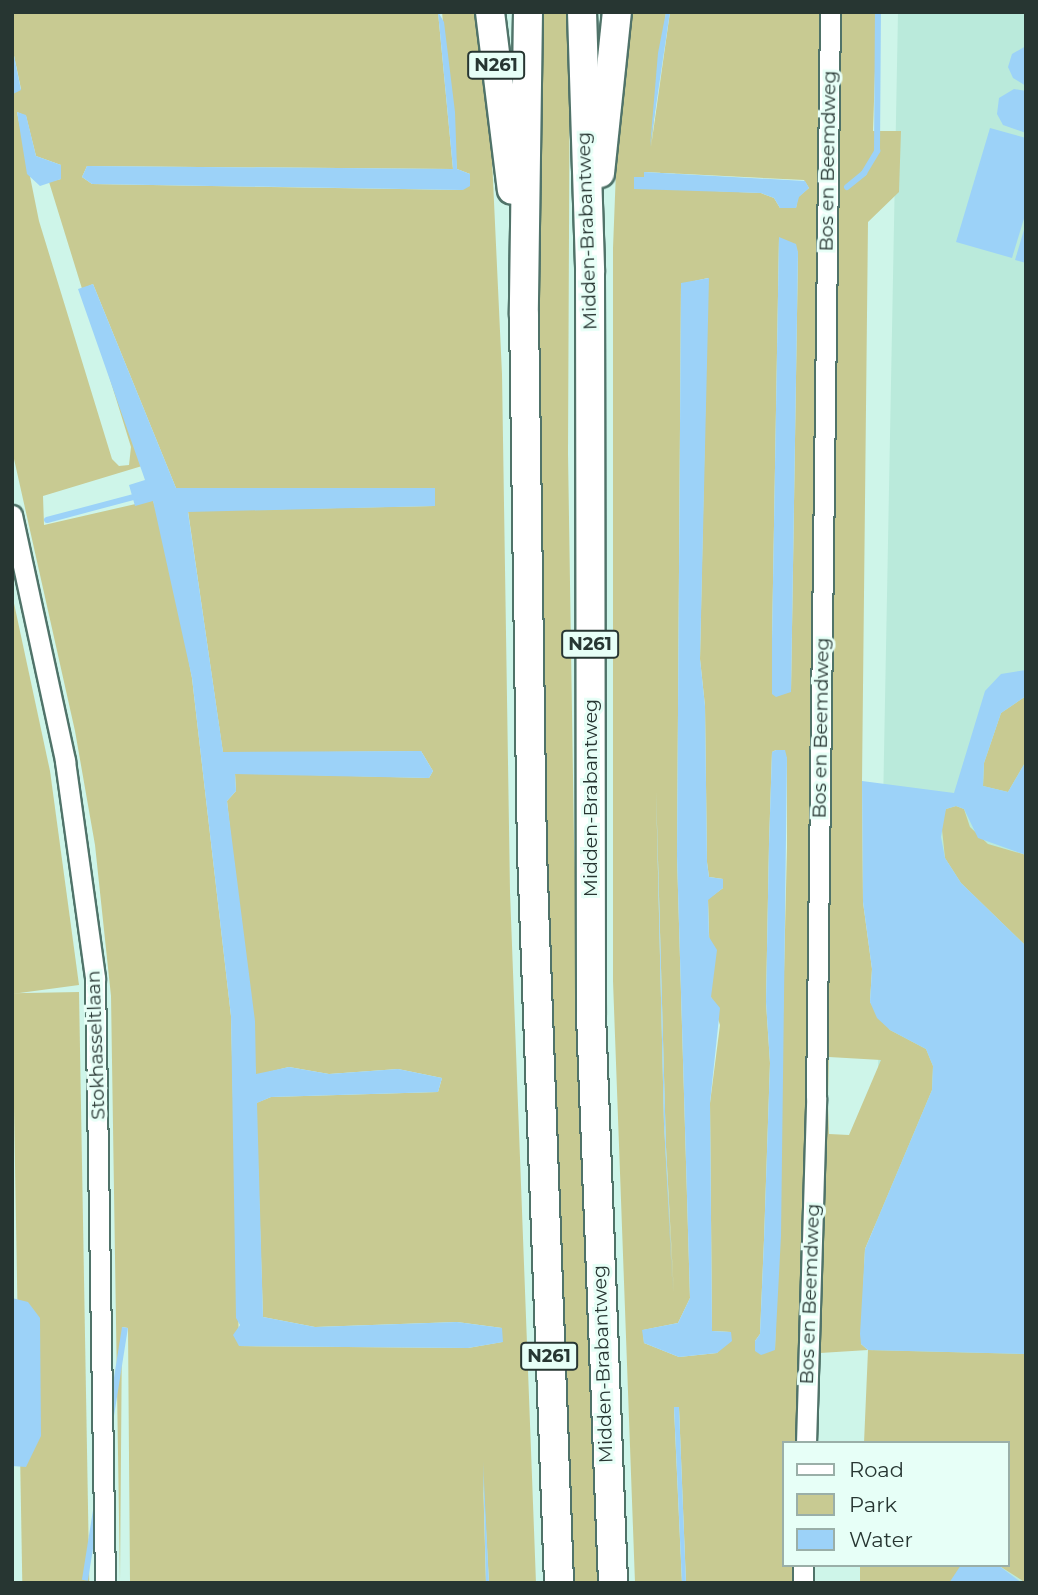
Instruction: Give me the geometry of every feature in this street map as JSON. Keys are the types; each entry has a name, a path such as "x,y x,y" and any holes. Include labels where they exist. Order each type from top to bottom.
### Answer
{"highway":[{"name":"N261","path":"490,12 525,274 532,853 559,1583"},
{"path":"525,274 528,12"},
{"name":"Midden-Brabantweg","path":"582,12 590,272 591,1015 613,1583"},
{"name":"N261","path":"590,272 617,12"}],"street":[{"name":"Bos en Beemdweg","path":"806,1441 816,1097 830,12"},
{"name":"Stokhasseltlaan","path":"12,515 18,559 65,761 95,978 105,1583"}],"shaded area":[{"path":"898,12 1026,12 1026,1583 868,1583 868,1567 1010,1567 1010,1441 871,1441"}],"green space":[{"path":"12,12 438,12 453,169 87,166 82,177 92,184 462,190 470,174 457,169 442,12 480,12 491,137 502,374 510,892 536,1583 489,1583 483,1476 486,1583 130,1583 128,1328 122,1327 120,1583 111,996 95,845 75,731 12,450 12,93 21,89 12,46","holes":["17,112 26,116 36,156 61,165 61,179 49,182 131,447 129,465 119,466 112,459 39,221","93,284 176,488 435,489 434,506 188,511 223,753 421,751 433,771 429,778 235,773 236,791 227,801 256,1075 289,1067 329,1074 398,1069 442,1078 438,1092 271,1097 256,1103 263,1317 315,1327 457,1322 502,1328 502,1342 468,1348 239,1346 231,1016 192,678 171,567 153,500 44,525 43,496 142,466 84,288"]},
{"path":"540,12 570,12 568,453 574,842 601,1583 570,1583 548,1005 537,424"},
{"path":"630,12 666,12 651,147 670,12 828,12 800,1441 782,1441 782,1567 800,1567 800,1583 686,1583 679,1408 674,1408 682,1583 635,1583 613,981 613,248 617,145","holes":["645,172 804,180 809,188 798,197 796,208 780,208 774,198 761,193 645,188 635,177 644,177","779,238 798,252 791,691 772,640","708,278 700,659 705,706 707,862 709,877 723,879 723,888 708,899 711,997 720,1025 710,1103 712,1331 731,1332 717,1353 679,1357 644,1343 643,1330 678,1323 690,1298 677,856 681,284","776,750 787,758 775,1349 755,1341 760,1334 770,1063 766,1002 772,752","656,788 666,1147 674,1295 664,1124"]},
{"path":"839,12 877,12 873,131 901,131 899,192 868,222 862,781 863,902 872,969 870,1002 890,1030 926,1049 933,1066 932,1090 865,1249 861,1344 868,1350 820,1353 822,1103 828,1104 829,1134 849,1135 881,1060 829,1057 828,1098 822,1098"},
{"path":"12,594 50,771 79,985 12,994"},
{"path":"1026,696 1026,761 1008,792 983,786 984,763 1001,713"},
{"path":"956,806 964,809 970,827 988,844 1026,855 1026,946 961,883 945,858 941,820 946,809"},
{"path":"79,992 89,1583 22,1583 12,993"},
{"path":"868,1350 1026,1354 1026,1583 1001,1567 1010,1567 1010,1441 864,1441"},
{"path":"860,1567 961,1567 961,1583 860,1583"}],"water":[{"path":"438,12 444,22 455,112 457,169 470,174 470,186 463,190 92,184 82,177 87,166 453,169"},
{"path":"666,12 670,12 650,147 658,53"},
{"path":"12,46 21,90 13,94 12,93"},
{"path":"1026,46 1026,86 1013,78 1008,67 1012,54"},
{"path":"1014,89 1026,91 1026,133 1003,125 997,114 999,98"},
{"path":"17,112 26,115 36,156 61,165 61,179 40,186 27,174"},
{"path":"990,128 1026,138 1026,212 1012,258 956,242"},
{"path":"644,172 805,181 809,188 799,197 796,208 780,208 774,198 761,193 634,189 634,177 644,177"},
{"path":"1026,223 1026,263 1015,260"},
{"path":"779,237 796,244 798,252 791,692 776,697 772,694 772,640"},
{"path":"709,278 700,659 705,706 707,862 709,877 723,879 723,888 708,900 709,937 717,950 711,997 720,1008 710,1103 712,1331 731,1332 732,1341 717,1353 679,1357 644,1343 642,1330 678,1323 690,1298 677,856 681,283"},
{"path":"93,284 176,488 435,488 435,506 188,512 223,752 421,751 433,771 429,778 235,774 236,791 227,801 255,1021 256,1074 289,1067 329,1074 398,1069 442,1078 438,1092 271,1097 257,1103 263,1317 315,1327 457,1322 502,1328 503,1342 468,1348 239,1346 233,1335 240,1325 236,1318 231,1016 192,678 153,501 135,506 129,485 145,480 78,289"},
{"path":"1026,670 1026,696 1001,713 984,763 983,786 1008,792 1026,761 1026,855 978,838 964,809 956,806 946,809 941,837 945,858 961,883 1026,946 1026,1354 868,1350 861,1344 860,1334 865,1249 932,1090 933,1066 926,1049 890,1030 877,1018 870,1002 872,969 863,902 862,781 954,793 985,691 1001,674"},
{"path":"785,750 787,758 781,1236 775,1350 761,1355 755,1351 755,1341 760,1334 764,1240 770,1063 766,1002 769,844 772,752"},
{"path":"656,788 666,1147 673,1297 664,1124"},
{"path":"12,1298 28,1302 40,1318 41,1436 26,1467 12,1466"},
{"path":"122,1327 128,1328 88,1581 82,1580"},
{"path":"674,1407 679,1407 686,1583 682,1583"},
{"path":"483,1462 489,1583 486,1583"},
{"path":"960,1567 1001,1567 1022,1583 949,1583"}],"waterway":[{"path":"847,187 864,173 877,151 878,12"},
{"path":"47,520 137,496"}]}
